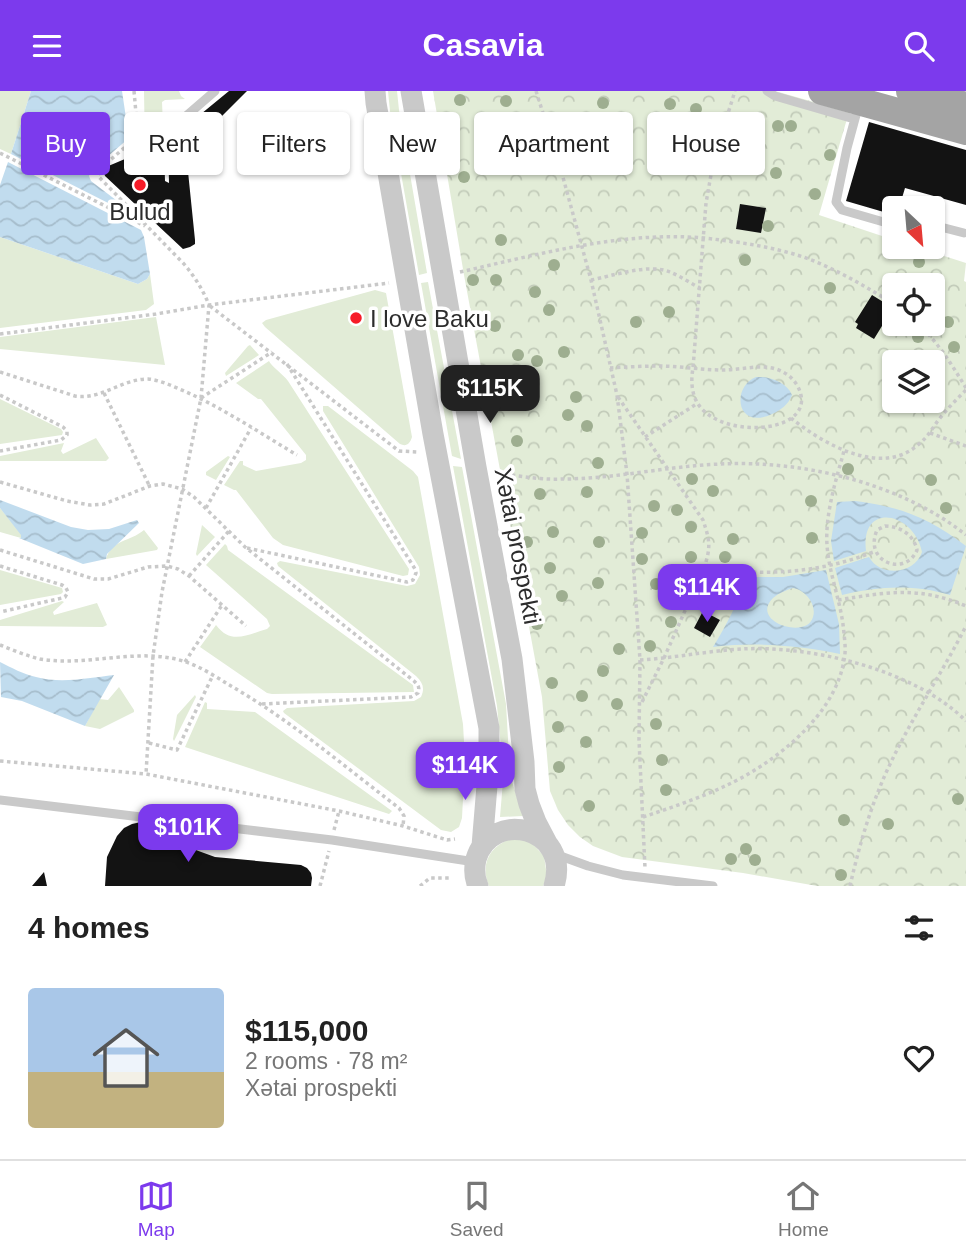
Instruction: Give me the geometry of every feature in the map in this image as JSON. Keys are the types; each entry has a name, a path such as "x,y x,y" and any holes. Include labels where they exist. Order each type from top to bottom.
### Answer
{"main road":[{"path":"822,91 857,110 966,131"},
{"path":"910,91 966,106"}],"street":[{"path":"375,91 433,434 489,728 489,762 477,872"},
{"name":"Xətai prospekti","path":"411,91 512,659 525,789 532,813 550,848"},
{"path":"477,872 491,837 502,831 526,830 537,835 550,848 557,865 554,886"}],"lane":[{"path":"191,112 215,91"},
{"path":"767,91 775,96 857,110 836,202 842,210 882,222"},
{"path":"945,228 964,233"},
{"path":"0,800 332,840 477,872"},
{"path":"550,848 600,870 713,886"}],"path":[{"path":"134,91 137,138 101,168 98,176 195,276 209,305 201,398 162,592 153,656 146,774"},
{"path":"536,91 543,112"},
{"path":"728,112 735,91"},
{"path":"0,153 150,228"},
{"path":"562,175 591,280 617,395 627,474 640,660 639,740 646,878"},
{"path":"610,368 659,366 693,367 728,370 761,367 777,370 788,374 796,383 801,395 801,405 791,418 782,424 749,429 715,419 698,404 691,379 693,367 706,203 711,175"},
{"path":"460,272 580,246 649,238 704,237 766,247 812,260 851,278 882,297"},
{"path":"591,280 660,269 699,288"},
{"path":"0,334 389,283"},
{"path":"209,305 399,451 418,452"},
{"path":"791,418 810,434 844,451 868,458 884,459 902,455 919,445 966,389 951,362 929,336"},
{"path":"201,398 272,352"},
{"path":"245,547 407,582 413,579 416,573 287,363"},
{"path":"0,372 85,397 104,393 138,379 152,379 201,398 297,455"},
{"path":"104,393 150,486"},
{"path":"0,395 67,431 67,435 61,440 0,451"},
{"path":"617,395 703,520 710,540 704,568 640,706"},
{"path":"645,437 698,404"},
{"path":"206,508 251,428"},
{"path":"930,432 966,446"},
{"path":"643,817 725,786 758,767 787,747 811,724 827,703 844,660 844,633 827,547 828,524 844,451"},
{"path":"498,473 560,479 722,464 807,469 894,494 926,509 966,535"},
{"path":"0,482 90,505 104,504 150,486 163,484 182,489 206,508 245,547 414,681 419,689 418,693 411,697 262,704"},
{"path":"885,526 908,534 914,540 916,550 908,561 890,564 881,560 876,551 874,540 877,530 885,526"},
{"path":"189,576 229,531"},
{"path":"0,550 94,579 108,579 148,567 167,566 178,569 246,627"},
{"path":"704,568 761,574 802,571 831,566 876,551"},
{"path":"0,566 62,585 68,592 62,598 0,612"},
{"path":"838,600 901,591 929,593 966,606"},
{"path":"185,661 222,605"},
{"path":"850,886 873,805 891,761 966,626"},
{"path":"0,645 39,658 55,660 153,656 185,661 262,704 399,808 404,816 402,826"},
{"path":"640,660 743,649 811,654 844,660 877,670 929,693 966,721"},
{"path":"149,743 177,750 212,675"},
{"path":"0,761 146,774 339,811 447,840 455,839"},
{"path":"419,886 430,878 451,879"}],"green space":[{"path":"0,91 31,91 24,112 21,112 21,122 11,154 0,149"},
{"path":"144,91 179,91 185,99 165,100 162,102 162,112 144,112"},
{"path":"388,91 397,91 399,112 390,111"},
{"path":"433,91 775,91 849,112 819,215 882,236 882,259 945,259 945,256 966,263 966,886 817,886 622,857 593,846 568,825 550,791 542,697 447,175 460,175 460,112 437,112"},
{"path":"401,175 410,175 427,273 419,275"},
{"path":"0,237 138,284 150,274 154,304 146,310 0,328"},
{"path":"428,282 461,459 452,456 421,283"},
{"path":"375,290 386,293 412,437 406,445 400,444 262,323"},
{"path":"156,317 165,365 0,349 0,337"},
{"path":"250,345 259,355 226,376 225,373"},
{"path":"269,361 288,381 409,569 408,575 403,576 283,545 273,538 236,490 224,485 240,461 256,471 306,460 306,455 261,399 236,383"},
{"path":"0,399 61,429 62,435 0,444"},
{"path":"323,406 328,406 418,477 463,724 465,760 462,818 459,827 451,832 441,830 283,711 287,708 414,701 421,697 423,691 422,683 416,676 278,566 280,561 407,586 415,584 420,575 419,567 323,411"},
{"path":"96,438 109,458 106,461 0,461 0,456 64,443 61,451 63,454"},
{"path":"230,457 216,480 206,475 206,472"},
{"path":"453,466 462,467 506,704 509,757 502,758 497,706"},
{"path":"0,508 21,533 21,538 0,532"},
{"path":"202,525 215,537 197,556 196,554"},
{"path":"144,530 157,550 106,559 117,544"},
{"path":"225,544 228,550 413,685 414,692 267,693 200,647 216,625 233,637 246,636 270,626 267,619 206,565"},
{"path":"0,570 62,588 63,592 0,605"},
{"path":"64,602 53,612 54,615 97,603 107,625 0,626 0,620"},
{"path":"119,687 134,712 100,729 85,726 99,699 108,700"},
{"path":"195,695 196,697 174,741 177,715"},
{"path":"205,702 207,709 255,712 392,811 389,814 185,747"},
{"path":"504,769 508,769 523,816 500,817"},
{"path":"510,839 530,841 544,856 547,876 543,886 489,886 486,878 488,858 497,847"}],"water":[{"path":"31,91 122,91 125,112 124,142 110,154 110,112 24,112"},
{"path":"21,122 21,159 11,154"},
{"path":"8,162 21,169 21,175 33,175 141,230 150,274 147,279 138,284 0,237 0,185"},
{"path":"53,175 89,175 91,181 129,210 128,213"},
{"path":"756,377 777,381 790,390 792,395 781,409 760,418 751,417 741,406 743,389"},
{"path":"0,500 71,527 88,530 109,529 137,520 139,523 107,554 106,559 83,564 19,538 21,535 0,508"},
{"path":"855,501 914,515 940,528 966,546 950,595 896,587 842,595 835,568 869,557 881,568 897,571 912,565 922,552 917,538 909,528 889,518 879,519 871,524 866,535 866,551 834,561 831,541 837,502"},
{"path":"826,570 839,624 840,654 777,645 713,647 732,613 746,577 783,577","holes":["793,588 809,598 813,607 813,617 809,624 801,627 782,625 768,614 773,598"]},
{"path":"0,662 45,679 75,680 114,675 85,726 22,701 1,697"}],"building":[{"path":"229,91 247,91 223,115 223,112 203,112"},
{"path":"869,122 966,150 966,205 945,199 945,196 934,196 905,188 903,196 882,196 882,212 846,201"},
{"path":"124,159 124,175 165,175 165,181 169,183 169,175 188,175 195,244 183,249 105,175 110,175 110,165"},
{"path":"740,204 766,208 761,233 736,229"},
{"path":"872,295 882,301 882,326 874,339 856,328 858,324 855,322"},
{"path":"703,611 720,620 710,637 694,628"},
{"path":"141,822 160,826 193,849 215,857 301,865 311,873 311,886 105,886 107,857 117,836 124,828"},
{"path":"44,872 47,886 32,886"}],"place":[{"name":"Bulud","path":"140,185"},
{"name":"I love Baku","path":"356,318"}]}
